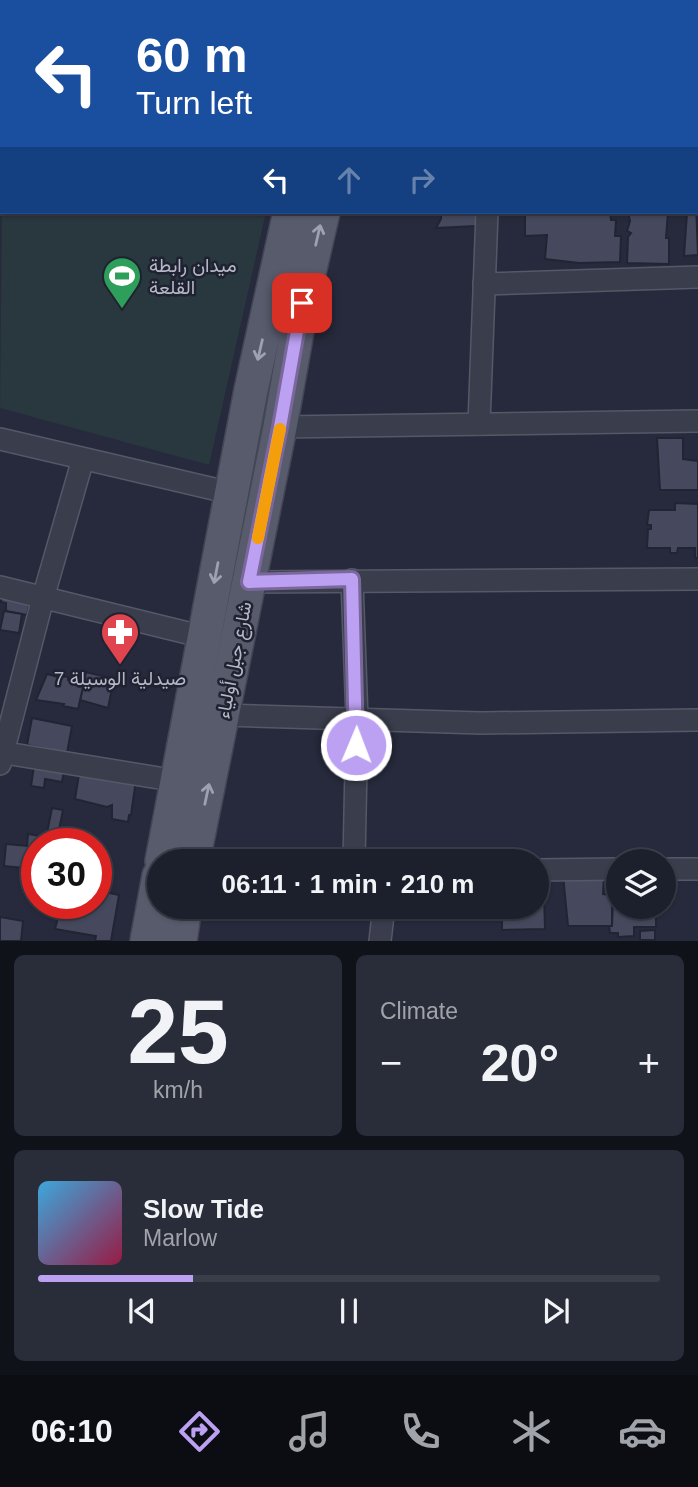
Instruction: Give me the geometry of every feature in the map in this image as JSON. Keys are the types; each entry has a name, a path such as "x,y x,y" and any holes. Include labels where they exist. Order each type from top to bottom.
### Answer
{"main road":[{"name":"شارع جبل أولياء","path":"182,849 177,781 251,390 290,214"},
{"name":"شارع جبل أولياء","path":"186,849 223,715 302,303 323,214"},
{"path":"147,941 151,919"},
{"path":"180,941 184,919"}],"street":[{"path":"479,424 487,214"},
{"path":"484,284 698,277"},
{"path":"280,427 698,421"},
{"path":"0,439 231,493"},
{"path":"83,459 1,756 177,781"},
{"path":"249,582 352,579 473,582 698,579"},
{"path":"352,579 357,720 354,849"},
{"path":"0,587 204,637"},
{"path":"223,715 481,723 698,720"},
{"path":"549,870 606,869"},
{"path":"676,869 698,869"},
{"path":"380,941 383,919"}],"shaded area":[{"name":"ميدان رابطة القلعة","path":"2,214 266,214 209,465 0,408"}],"building":[{"path":"441,214 477,214 477,226 436,228"},
{"path":"525,214 610,214 611,220 616,220 615,236 621,236 620,262 579,263 545,259 547,235 525,236"},
{"path":"628,214 668,214 666,238 669,238 669,264 627,263 628,237 631,233 627,231 630,221"},
{"path":"687,214 696,214 698,255 684,256"},
{"path":"657,438 683,438 683,459 698,461 698,490 660,490"},
{"path":"675,503 698,504 698,558 695,558 695,548 678,548 677,553 670,553 670,548 647,548 648,529 651,529 651,525 647,525 649,510 675,510"},
{"path":"2,594 30,602 27,615 6,611 6,603 1,602"},
{"path":"4,611 22,614 19,633 0,630"},
{"path":"86,672 114,679 108,708 80,700"},
{"path":"47,674 84,683 78,709 36,700"},
{"path":"32,718 72,726 67,753 27,745"},
{"path":"34,766 64,771 62,782 45,779 44,788 31,786"},
{"path":"79,774 136,780 128,822 112,819 112,805 107,807 75,799"},
{"path":"52,808 63,810 59,828 48,828"},
{"path":"6,844 21,845 21,868 4,866"},
{"path":"563,875 604,878 606,919 612,919 612,926 568,926"},
{"path":"112,894 119,895 111,941 95,941 96,936 55,929 58,919 112,919"},
{"path":"0,917 23,921 21,941 0,941"},
{"path":"502,919 545,919 545,929 502,930"},
{"path":"612,919 656,919 656,927 634,927 634,936 618,937 618,933 610,933 609,926 612,926"},
{"path":"655,930 655,940 640,940 640,931"}],"slow traffic":[{"path":"258,538 280,429"}],"place":[{"name":"ميدان رابطة القلعة","path":"122,310"},
{"name":"صيدلية الوسيلة 7","path":"120,666"}],"route":[{"path":"302,303 249,582 352,579 356,745"}]}
